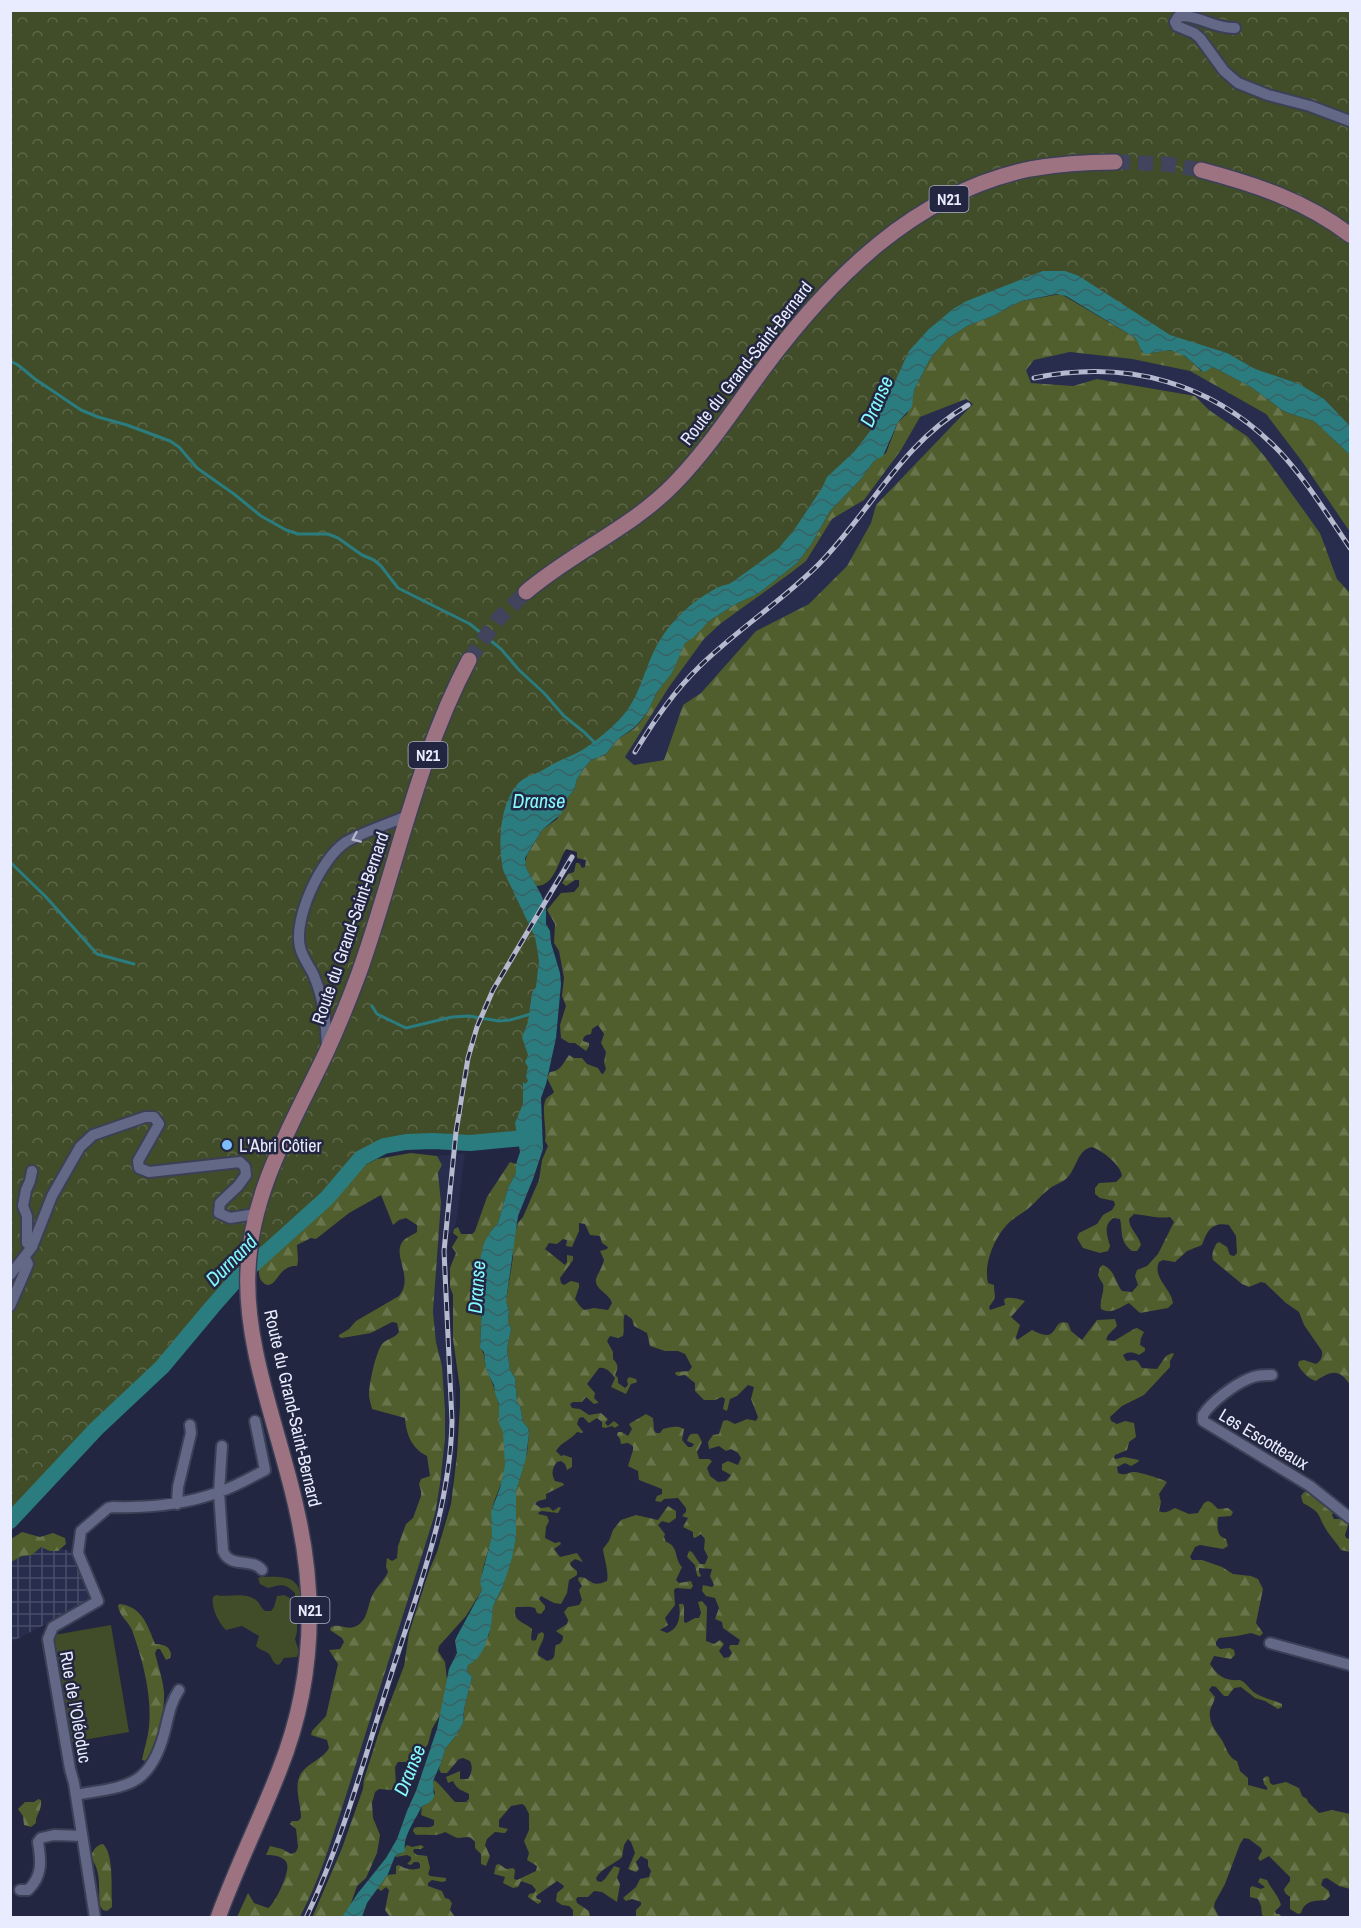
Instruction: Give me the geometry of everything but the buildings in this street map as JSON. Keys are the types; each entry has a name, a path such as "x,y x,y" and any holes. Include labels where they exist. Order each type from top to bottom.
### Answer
{"main road":[{"name":"Route du Grand-Saint-Bernard","path":"526,592 662,495 696,459 814,305 876,245 912,219 987,182 1027,170 1055,165 1115,162"},
{"path":"1201,170 1291,199 1349,232"},
{"name":"Route du Grand-Saint-Bernard","path":"227,1917 268,1812 296,1722 305,1682 310,1622 309,1588 298,1515 256,1348 248,1292 252,1231 265,1184 279,1149 327,1051 353,989 440,722 469,660"},
{"name":"Route du Grand-Saint-Bernard","path":"218,1917 246,1844 280,1770"}],"street":[{"path":"1235,28 1216,26 1186,16 1178,17 1175,22 1177,26 1200,38 1224,71 1238,83 1350,121"},
{"path":"327,1051 324,1006 313,974 300,949 299,932 302,914 319,876 333,853 345,843 409,815"},
{"path":"10,1275 32,1247 52,1196 80,1147 93,1135 151,1116 159,1121 159,1126 138,1161 139,1168 149,1172 240,1162 246,1175 220,1203 219,1213 230,1218 256,1214"},
{"path":"32,1170 23,1206 27,1216 27,1243 32,1247"},
{"path":"10,1306 28,1264 25,1258"},
{"name":"Les Escotteaux","path":"1272,1375 1254,1377 1242,1382 1210,1406 1203,1415 1203,1421 1310,1486 1350,1518"},
{"path":"190,1425 191,1433 178,1487 178,1504 219,1492 265,1470 255,1421"},
{"path":"222,1446 219,1492 223,1551 225,1556 234,1562 257,1565 262,1570"},
{"name":"Rue de l'Oléoduc","path":"95,1917 48,1640 53,1627 98,1601 78,1553 81,1532 108,1508 178,1504"},
{"path":"1270,1643 1350,1665"},
{"path":"76,1795 124,1786 142,1776 159,1753 173,1699 179,1690"},
{"path":"20,1890 28,1890 40,1872 38,1842 41,1838 54,1835 82,1836"}],"shaded area":[{"path":"1070,352 1132,359 1190,371 1266,414 1301,460 1350,532 1350,593 1337,579 1320,533 1248,437 1209,410 1195,396 1097,379 1073,386 1031,383 1026,370 1034,360"},
{"path":"966,399 974,403 876,505 871,523 847,566 810,604 756,631 701,693 683,705 664,760 634,765 625,757 669,687 704,639 720,624 806,561 832,519 864,500 901,450 920,417"},
{"path":"570,852 576,856 543,912 539,904"},
{"path":"465,1153 456,1224 448,1237 448,1293 456,1381 456,1437 446,1513 337,1858 309,1917 300,1918 327,1853 435,1514 445,1439 442,1366 436,1342 433,1312 441,1202 438,1173 442,1165 437,1156"},
{"path":"41,1547 52,1551 62,1549 70,1551 95,1599 11,1642 11,1562 22,1556 32,1555"}],"green space":[{"path":"11,11 1350,11 1350,444 1310,406 1058,281 973,316 913,365 882,443 786,550 679,622 630,714 517,823 538,937 547,967 530,1130 507,1146 403,1141 357,1159 298,1230 258,1255 196,1321 178,1351 122,1413 98,1425 11,1531"},
{"path":"1061,294 1134,337 1142,352 1173,351 1188,359 1201,371 1213,367 1251,387 1282,410 1314,421 1350,455 1350,532 1301,460 1266,414 1190,371 1132,359 1070,352 1034,360 1026,370 1031,383 1073,386 1097,379 1195,396 1209,410 1248,437 1266,458 1320,533 1337,579 1350,593 1350,1385 1342,1376 1334,1373 1316,1381 1306,1375 1298,1365 1299,1361 1304,1360 1316,1364 1321,1359 1322,1351 1304,1325 1299,1312 1265,1283 1261,1282 1249,1287 1242,1284 1213,1260 1216,1244 1219,1242 1227,1247 1230,1255 1234,1256 1237,1253 1236,1236 1229,1225 1214,1226 1208,1232 1202,1245 1187,1251 1175,1262 1163,1260 1159,1262 1158,1273 1173,1303 1168,1308 1140,1313 1129,1303 1112,1311 1101,1309 1103,1284 1098,1275 1100,1267 1103,1265 1110,1270 1122,1291 1132,1292 1138,1285 1135,1276 1137,1270 1147,1266 1158,1254 1174,1222 1170,1217 1134,1214 1129,1219 1129,1223 1141,1245 1137,1251 1132,1251 1123,1240 1120,1219 1113,1218 1107,1227 1110,1246 1108,1251 1100,1253 1083,1248 1077,1238 1079,1233 1097,1224 1103,1215 1112,1210 1115,1205 1114,1201 1100,1198 1095,1194 1095,1188 1099,1183 1116,1182 1122,1176 1111,1159 1092,1147 1080,1155 1067,1178 1050,1188 1006,1226 992,1249 987,1275 988,1283 994,1285 995,1296 989,1307 990,1310 1005,1305 1006,1298 1025,1301 1011,1317 1020,1325 1017,1340 1032,1330 1050,1334 1060,1323 1064,1322 1068,1323 1071,1331 1082,1340 1097,1320 1115,1319 1117,1326 1106,1340 1114,1341 1137,1328 1144,1332 1140,1345 1145,1348 1145,1351 1139,1355 1131,1352 1123,1355 1126,1361 1136,1360 1142,1368 1157,1369 1166,1356 1174,1354 1170,1367 1144,1395 1122,1406 1110,1417 1111,1421 1117,1424 1125,1421 1134,1423 1136,1437 1129,1442 1127,1450 1115,1455 1114,1458 1124,1457 1139,1460 1138,1462 1131,1466 1125,1463 1117,1467 1118,1473 1139,1473 1167,1482 1159,1494 1161,1502 1159,1511 1161,1512 1175,1508 1189,1514 1198,1513 1208,1501 1218,1509 1228,1508 1233,1512 1231,1516 1218,1517 1219,1533 1226,1539 1228,1546 1223,1549 1200,1545 1195,1547 1190,1557 1192,1560 1202,1560 1222,1567 1233,1574 1258,1579 1263,1589 1256,1623 1263,1633 1260,1636 1251,1633 1219,1638 1216,1645 1220,1649 1234,1650 1235,1655 1231,1659 1214,1656 1210,1664 1223,1677 1240,1680 1255,1693 1282,1704 1282,1707 1278,1709 1255,1698 1241,1687 1234,1688 1228,1696 1224,1696 1212,1686 1209,1690 1215,1697 1210,1711 1210,1720 1232,1758 1237,1761 1240,1771 1248,1778 1248,1785 1267,1790 1263,1779 1266,1776 1273,1785 1286,1782 1299,1788 1302,1796 1319,1813 1332,1810 1350,1814 1350,1889 1339,1886 1327,1878 1323,1879 1321,1885 1329,1891 1330,1896 1326,1900 1308,1903 1298,1914 1290,1909 1290,1897 1284,1889 1290,1877 1269,1856 1260,1861 1258,1858 1262,1851 1261,1848 1244,1838 1215,1902 1214,1907 1219,1917 636,1917 636,1910 641,1902 632,1899 626,1901 623,1898 636,1887 640,1879 649,1877 651,1871 648,1860 641,1856 636,1862 639,1869 636,1872 628,1869 635,1853 628,1839 624,1845 622,1857 601,1871 596,1878 601,1882 614,1866 620,1868 617,1878 620,1884 617,1902 602,1892 594,1891 588,1897 576,1899 577,1903 589,1911 590,1917 573,1917 573,1910 569,1906 556,1901 557,1893 564,1886 557,1881 536,1896 541,1900 538,1904 528,1897 536,1890 532,1885 521,1881 518,1887 513,1888 503,1883 505,1877 494,1874 496,1865 499,1864 506,1869 513,1868 515,1870 514,1879 517,1880 536,1871 537,1866 527,1860 529,1853 524,1841 529,1830 529,1814 522,1804 511,1806 499,1820 499,1827 508,1829 505,1833 495,1832 487,1839 485,1845 490,1856 486,1866 481,1864 481,1854 475,1848 475,1842 471,1838 458,1838 445,1832 435,1835 416,1835 413,1831 417,1827 434,1825 434,1820 421,1815 422,1806 429,1803 435,1793 432,1783 434,1780 455,1802 466,1802 469,1799 469,1794 458,1788 453,1781 448,1783 446,1777 460,1771 460,1779 468,1779 472,1770 470,1761 459,1759 447,1773 441,1773 439,1769 445,1749 463,1723 472,1677 467,1671 468,1665 489,1635 493,1606 503,1586 516,1537 516,1491 527,1453 529,1433 523,1422 517,1401 515,1378 510,1370 507,1349 511,1329 506,1301 513,1257 512,1245 518,1223 523,1217 539,1180 542,1160 548,1146 545,1141 544,1108 546,1099 554,1092 547,1078 550,1072 561,1066 569,1055 582,1058 603,1074 606,1069 604,1062 606,1052 601,1043 604,1034 598,1025 592,1029 591,1034 584,1038 583,1041 589,1043 586,1051 575,1043 569,1043 561,1038 560,1025 566,1006 562,996 564,978 559,951 554,943 555,924 547,910 561,893 574,892 579,886 579,880 566,886 562,883 568,874 574,872 576,863 579,863 582,868 585,867 586,860 577,858 577,852 566,849 548,882 536,886 525,862 542,830 557,819 584,768 591,760 605,755 618,739 635,728 647,713 657,692 672,673 682,646 709,621 759,593 797,563 812,543 830,511 860,480 874,461 886,453 898,422 907,414 914,390 930,359 947,339 967,326 1021,301","holes":["966,399 973,404 876,505 871,523 847,566 809,604 756,631 701,693 683,705 664,760 634,765 625,757 669,687 704,639 720,624 806,561 832,519 864,500 901,450 920,417","579,1223 585,1224 590,1235 600,1236 602,1243 608,1247 600,1251 604,1260 596,1279 597,1286 611,1300 612,1303 608,1310 594,1308 584,1310 575,1299 579,1283 571,1281 564,1285 561,1283 560,1278 573,1260 573,1256 567,1255 565,1265 545,1249 549,1243 557,1244 563,1239 567,1240 566,1246 572,1247 579,1231","625,1314 632,1319 634,1326 647,1333 650,1346 685,1354 692,1367 689,1371 675,1374 685,1375 695,1383 695,1391 704,1400 715,1400 722,1397 725,1399 723,1409 727,1411 730,1399 737,1396 748,1385 754,1387 751,1399 758,1417 756,1421 747,1419 735,1424 727,1420 723,1421 719,1434 713,1435 708,1442 709,1449 719,1446 726,1451 731,1449 741,1458 738,1465 728,1461 722,1464 722,1470 731,1475 726,1481 718,1482 710,1476 707,1468 712,1461 699,1459 697,1452 702,1442 698,1434 690,1435 687,1441 694,1444 688,1447 682,1440 684,1429 671,1427 656,1433 653,1418 646,1414 629,1424 632,1429 628,1436 622,1432 618,1432 617,1435 621,1444 628,1443 633,1446 628,1466 638,1471 639,1480 662,1489 662,1494 657,1496 655,1501 678,1498 686,1508 682,1516 688,1518 683,1527 693,1532 693,1537 701,1534 705,1539 704,1549 708,1557 705,1564 700,1564 692,1552 689,1551 687,1557 695,1565 699,1577 701,1576 699,1568 712,1569 710,1576 714,1585 712,1587 703,1585 702,1591 706,1596 715,1598 719,1608 715,1619 722,1622 723,1628 740,1640 738,1645 730,1645 732,1653 729,1657 724,1658 719,1651 724,1644 720,1640 714,1644 706,1641 707,1607 702,1601 698,1602 701,1613 699,1618 684,1622 684,1606 679,1604 680,1613 677,1625 667,1633 660,1630 668,1625 665,1618 675,1605 674,1590 676,1588 691,1589 693,1586 691,1581 679,1583 676,1580 682,1567 673,1546 666,1542 665,1534 658,1525 662,1521 669,1523 676,1518 676,1511 668,1506 658,1520 636,1515 621,1520 613,1530 603,1549 607,1581 597,1584 579,1577 578,1580 582,1586 579,1590 582,1600 579,1605 568,1607 564,1612 568,1620 567,1624 556,1631 563,1638 556,1645 553,1659 547,1661 538,1655 544,1634 542,1632 538,1634 536,1640 533,1641 531,1639 532,1629 519,1621 515,1615 516,1607 533,1607 537,1613 541,1614 545,1609 539,1599 541,1596 561,1604 567,1593 569,1580 577,1575 577,1571 570,1563 575,1559 583,1562 577,1553 560,1557 554,1549 561,1544 560,1542 555,1543 545,1538 549,1521 547,1516 538,1514 539,1512 558,1513 561,1508 553,1511 549,1507 541,1508 535,1504 546,1499 546,1494 564,1485 555,1481 553,1469 557,1462 561,1461 567,1470 572,1467 572,1458 561,1456 556,1451 577,1432 583,1432 577,1424 579,1418 583,1417 589,1423 597,1418 605,1428 612,1426 615,1428 619,1425 614,1421 608,1426 605,1423 608,1419 601,1413 589,1415 580,1409 572,1408 570,1404 582,1402 586,1397 594,1404 598,1403 594,1398 595,1393 587,1384 599,1368 606,1369 615,1378 611,1387 626,1394 631,1384 637,1382 636,1379 629,1377 625,1388 618,1383 615,1375 617,1365 607,1341 610,1336 618,1338 623,1336"]},
{"path":"411,1153 437,1156 442,1165 438,1173 441,1202 433,1312 436,1342 442,1366 445,1439 435,1514 333,1836 300,1917 237,1917 248,1893 254,1903 268,1908 281,1888 287,1864 281,1858 266,1855 270,1846 291,1854 296,1852 298,1847 296,1829 290,1824 301,1818 299,1778 307,1767 329,1748 327,1740 311,1735 326,1716 338,1664 329,1650 340,1649 344,1642 330,1630 331,1627 354,1627 365,1618 372,1596 388,1572 387,1558 392,1561 397,1558 398,1546 406,1524 413,1518 421,1496 419,1484 421,1479 430,1476 427,1456 417,1449 411,1440 405,1418 372,1409 370,1400 370,1383 380,1347 399,1332 397,1323 392,1322 371,1333 339,1337 356,1321 399,1296 405,1281 400,1259 400,1246 405,1239 417,1232 417,1225 406,1218 393,1225 381,1195 349,1213 316,1239 311,1238 297,1245 297,1266 286,1269 271,1284 267,1285 262,1281 259,1271 265,1259 307,1227 361,1167 377,1159"},
{"path":"510,1162 516,1164 516,1173 508,1188 498,1223 491,1231 480,1259 477,1280 482,1303 480,1348 484,1354 499,1406 504,1431 505,1455 503,1478 492,1510 492,1534 483,1570 482,1590 466,1616 439,1646 438,1651 445,1662 447,1680 441,1713 432,1729 428,1744 419,1757 408,1762 398,1762 395,1767 396,1785 392,1790 379,1789 375,1792 372,1803 373,1818 380,1835 377,1853 366,1878 357,1886 349,1909 342,1917 312,1918 342,1848 363,1789 381,1726 404,1666 409,1633 451,1504 460,1406 453,1339 453,1295 450,1287 450,1268 456,1253 452,1247 458,1237 453,1233 454,1229 458,1227 461,1234 472,1234 475,1231 487,1197"},
{"path":"1304,1492 1309,1492 1334,1511 1332,1515 1334,1519 1347,1523 1345,1535 1350,1539 1350,1552 1341,1550 1314,1509 1303,1503 1301,1496"},
{"path":"22,1532 40,1537 53,1533 65,1538 66,1544 58,1551 50,1551 41,1547 32,1555 22,1556 11,1562 11,1539"},
{"path":"258,1578 292,1580 301,1597 301,1610 297,1619 295,1639 299,1651 297,1657 284,1658 278,1665 268,1653 256,1646 259,1636 242,1626 226,1630 213,1606 213,1597 216,1595 242,1595 256,1600 265,1611 271,1611 277,1596 284,1595 292,1599 295,1597 295,1593 285,1586 268,1588 260,1584"},
{"path":"119,1604 139,1613 147,1624 155,1644 166,1646 171,1654 166,1660 160,1649 157,1649 155,1653 162,1677 164,1699 160,1728 154,1748 146,1761 142,1760 150,1715 146,1678 132,1630 120,1613"},
{"path":"111,1625 129,1732 72,1742 54,1635"},
{"path":"41,1800 41,1804 36,1823 31,1827 24,1825 23,1816 18,1809 25,1802 34,1802"},
{"path":"103,1844 109,1855 111,1871 112,1907 107,1911 100,1906 97,1869 91,1858 95,1849"},
{"path":"407,1845 424,1847 414,1849 413,1852 427,1856 430,1868 428,1874 446,1878 446,1881 442,1882 432,1880 428,1886 442,1891 445,1898 449,1899 452,1903 450,1910 455,1917 390,1917 385,1910 389,1890 386,1887 381,1891 377,1888 387,1875 396,1874 396,1866 399,1865 409,1869 420,1868 418,1862 407,1864 411,1857 407,1855 395,1856 400,1854"},
{"path":"1260,1878 1267,1880 1279,1899 1281,1905 1275,1911 1281,1917 1265,1917 1262,1915 1258,1899 1250,1897 1252,1886 1261,1889 1265,1887 1258,1882"}],"water":[{"name":"Dranse","path":"1043,271 1065,271 1079,276 1170,335 1227,353 1255,369 1299,384 1324,399 1350,426 1350,455 1314,421 1282,410 1251,387 1213,367 1204,372 1185,356 1170,350 1145,354 1134,337 1066,296 1057,294 1021,301 967,326 947,339 930,359 914,390 912,407 898,422 883,456 874,461 860,480 830,511 812,543 797,563 759,593 709,621 685,643 672,673 657,692 647,713 635,727 618,739 605,755 591,760 584,768 561,814 542,830 525,858 526,868 546,908 546,924 550,931 561,984 556,1038 541,1098 543,1149 518,1216 506,1301 511,1329 507,1349 510,1370 515,1378 517,1401 523,1422 529,1433 526,1458 516,1491 516,1537 512,1558 503,1586 493,1606 491,1627 484,1648 477,1659 468,1665 467,1671 472,1677 463,1723 445,1749 433,1781 434,1797 422,1806 407,1834 405,1851 395,1856 388,1874 367,1903 362,1917 342,1917 386,1858 397,1839 416,1791 437,1729 449,1669 457,1653 455,1641 482,1590 480,1582 492,1536 491,1512 505,1465 503,1432 499,1423 499,1404 494,1385 486,1370 484,1352 480,1348 482,1304 477,1280 484,1243 498,1223 508,1188 516,1173 520,1152 515,1123 523,1104 523,1082 525,1084 528,1081 526,1076 528,1067 525,1062 528,1055 522,1037 528,1022 532,993 536,987 539,961 535,937 503,870 501,827 510,795 524,779 584,749 611,728 626,713 640,687 659,641 673,622 709,592 731,583 778,549 794,530 827,477 854,452 871,430 909,351 929,329 953,309 969,300"}],"waterway":[{"path":"10,361 81,410 170,441 179,447 197,468 261,516 286,530 298,534 328,534 374,560 398,588 470,624 501,649 564,716 596,744"},
{"path":"10,862 46,897 97,954 134,964"},
{"path":"372,1006 377,1014 406,1028 452,1017 469,1016 499,1021 531,1014"},
{"name":"Durnand","path":"10,1521 96,1429 162,1367 236,1280 327,1198 361,1158 384,1146 406,1142 470,1143 534,1137"}],"tunnel":[{"path":"1115,162 1167,164 1201,170"},
{"path":"469,660 497,620 526,592"}],"railway":[{"path":"1034,378 1069,373 1102,372 1135,375 1167,382 1197,393 1226,408 1254,428 1290,463 1350,548"},
{"path":"635,752 665,707 691,675 819,564 923,439 968,405"},
{"path":"306,1918 331,1860 352,1801 430,1552 445,1488 452,1421 444,1251 456,1132 468,1058 477,1027 493,990 572,857"}],"place":[{"name":"L'Abri Côtier","path":"227,1145"}]}
